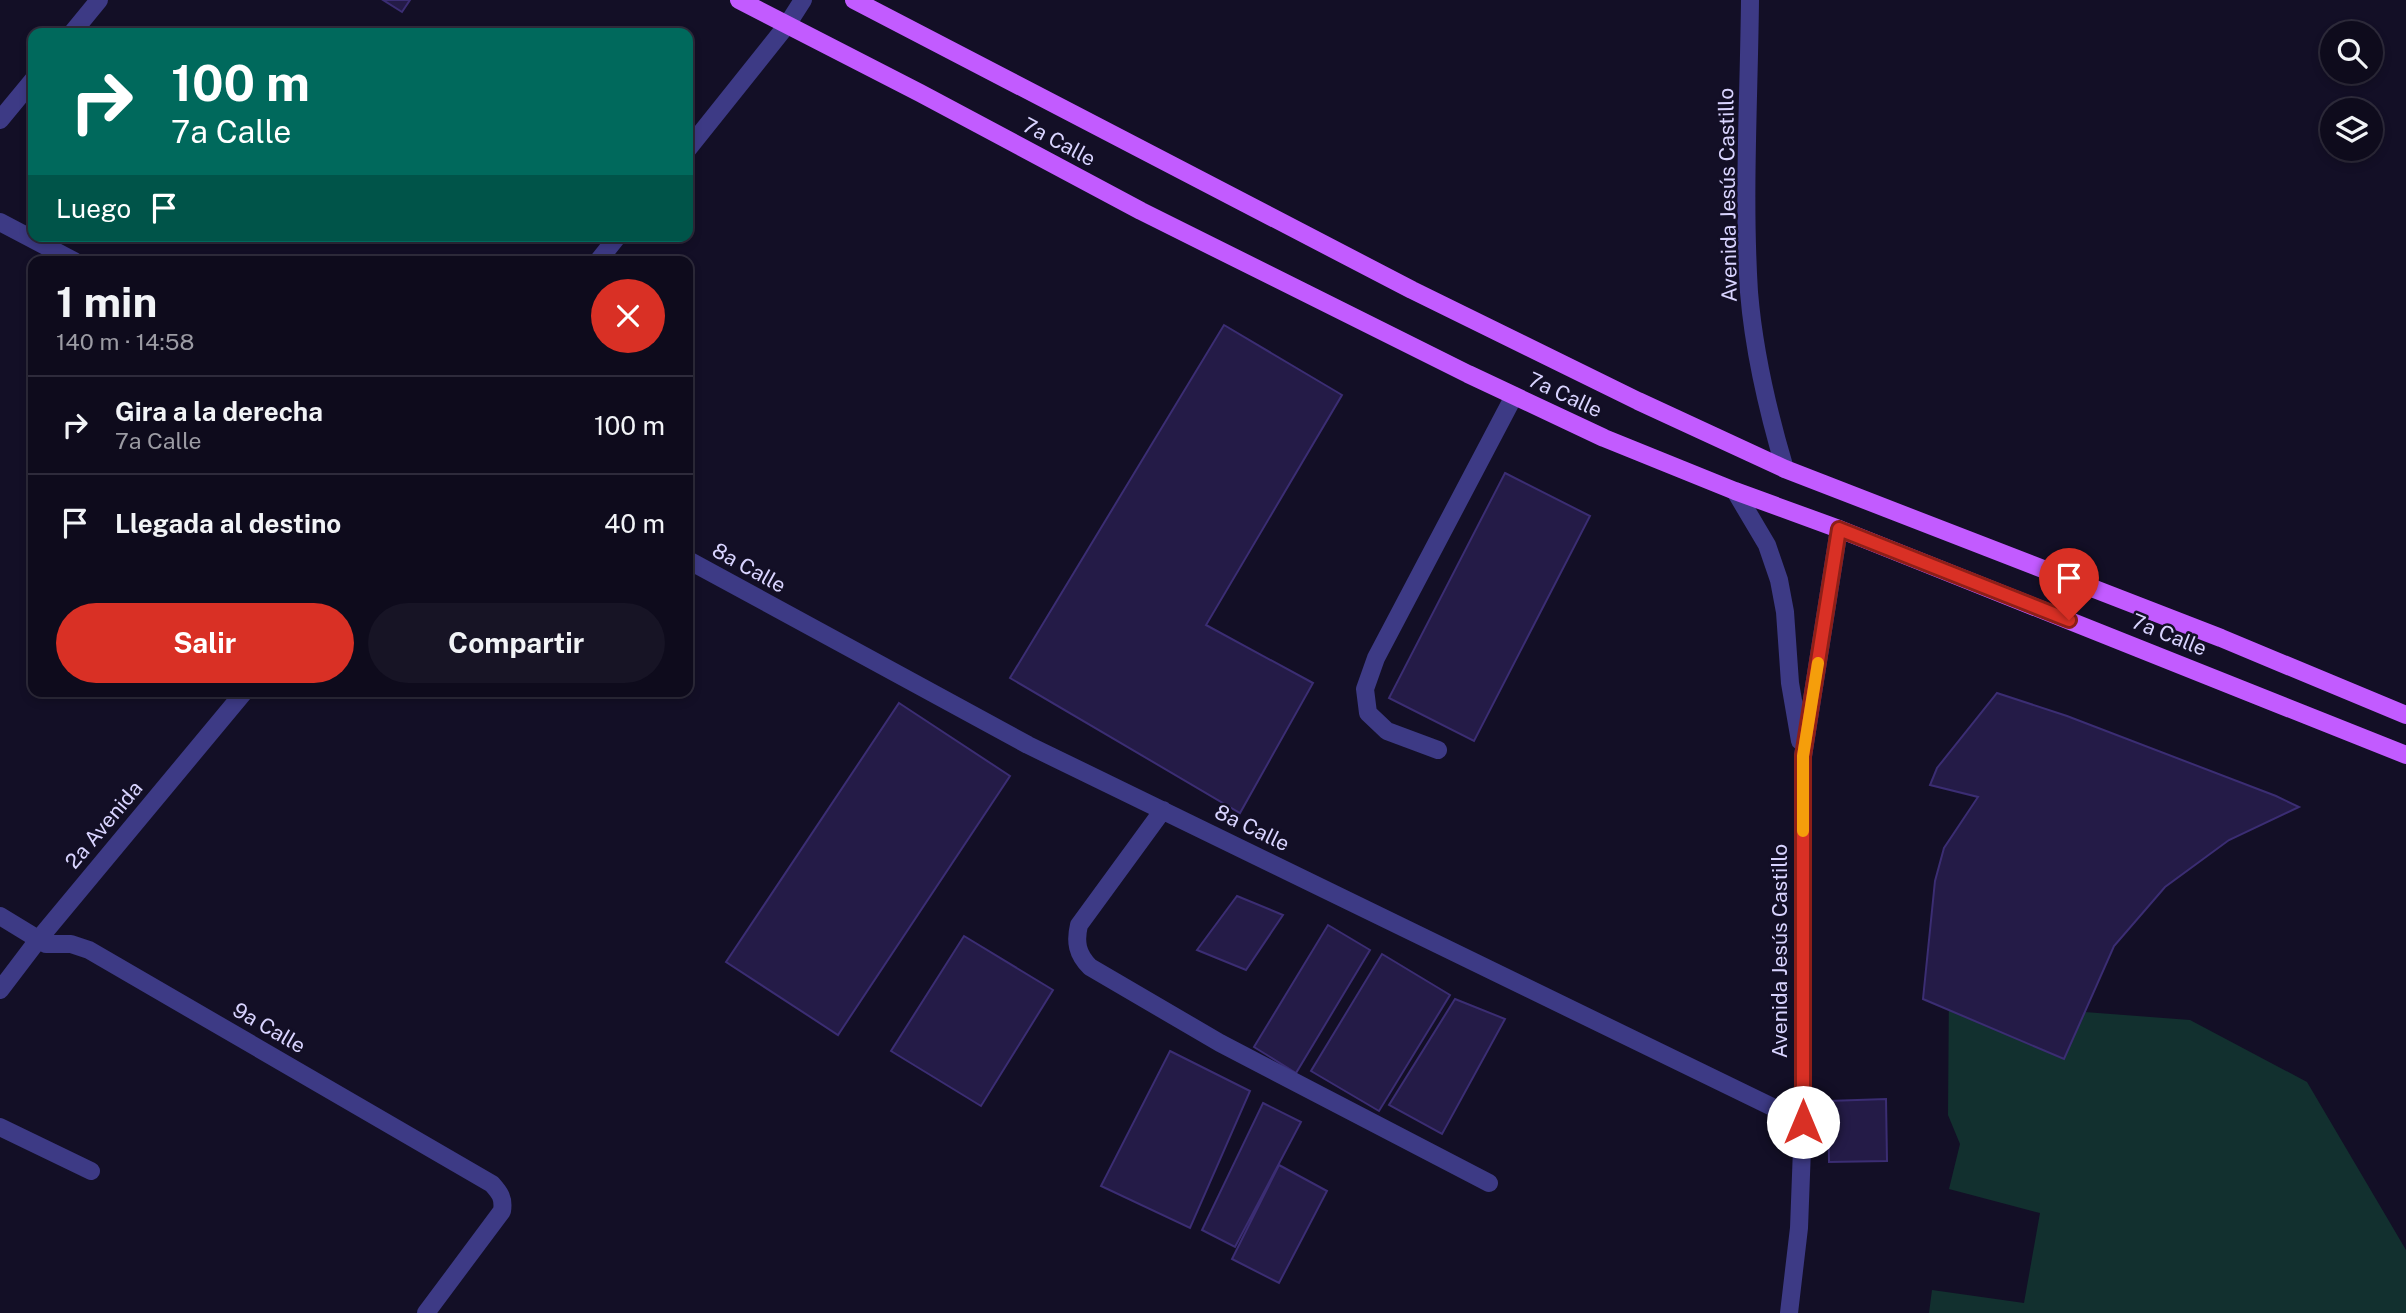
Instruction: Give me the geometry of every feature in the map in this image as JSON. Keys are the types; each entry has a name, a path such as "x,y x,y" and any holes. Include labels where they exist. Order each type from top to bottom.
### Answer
{"main road":[{"name":"7a Calle","path":"739,0 1141,211 1604,438 2406,755"},
{"name":"7a Calle","path":"854,0 1412,290 1785,470 2208,633 2406,715"}],"street":[{"path":"76,28 99,0"},
{"path":"693,143 787,25 803,0"},
{"name":"Avenida Jesús Castillo","path":"1750,0 1747,227 1749,294 1758,363 1785,470"},
{"path":"0,120 28,86"},
{"path":"0,222 28,237"},
{"path":"38,242 65,256"},
{"path":"602,256 613,242"},
{"path":"1438,750 1387,731 1368,713 1365,690 1376,658 1514,396"},
{"name":"Avenida Jesús Castillo","path":"1735,491 1767,545 1779,580 1785,612 1790,683 1803,756"},
{"name":"Avenida Jesús Castillo","path":"1788,1313 1799,1228 1803,1122 1803,756 1839,529"},
{"name":"8a Calle","path":"693,563 1028,745 1803,1122"},
{"name":"2a Avenida","path":"0,990 38,940 240,697"},
{"path":"1163,810 1079,925 1077,950 1083,960 1090,967 1220,1043 1489,1183"},
{"name":"9a Calle","path":"0,916 46,944 71,944 89,950 492,1184 501,1194 503,1202 498,1219 426,1313"},
{"path":"0,1128 91,1171"}],"green space":[{"path":"1949,986 2018,1007 2190,1020 2307,1082 2406,1250 2406,1313 1929,1313 1932,1290 2024,1303 2040,1213 1949,1189 1960,1144 1948,1115"}],"building":[{"path":"383,0 410,0 402,12"},
{"path":"1224,325 1342,395 1206,625 1313,683 1240,813 1010,678"},
{"path":"1505,473 1590,516 1474,741 1389,698"},
{"path":"1997,693 2067,716 2299,807 2229,840 2165,887 2114,946 2064,1059 1923,999 1935,881 1944,848 1978,797 1930,785 1937,768"},
{"path":"899,703 1010,776 838,1035 726,962"},
{"path":"1237,896 1283,915 1246,970 1197,950"},
{"path":"1328,925 1370,950 1296,1073 1254,1047"},
{"path":"964,936 1053,990 981,1106 891,1051"},
{"path":"1382,954 1450,995 1379,1111 1311,1071"},
{"path":"1455,999 1505,1019 1442,1134 1389,1105"},
{"path":"1170,1051 1250,1091 1190,1228 1101,1186"},
{"path":"1886,1099 1887,1161 1829,1162 1828,1101"},
{"path":"1263,1103 1301,1122 1235,1247 1202,1230"},
{"path":"1279,1165 1327,1191 1279,1283 1232,1259"}],"slow traffic":[{"path":"1803,831 1803,756 1818,663"}],"route":[{"path":"1803,1122 1803,756 1839,529 2069,620"}]}
